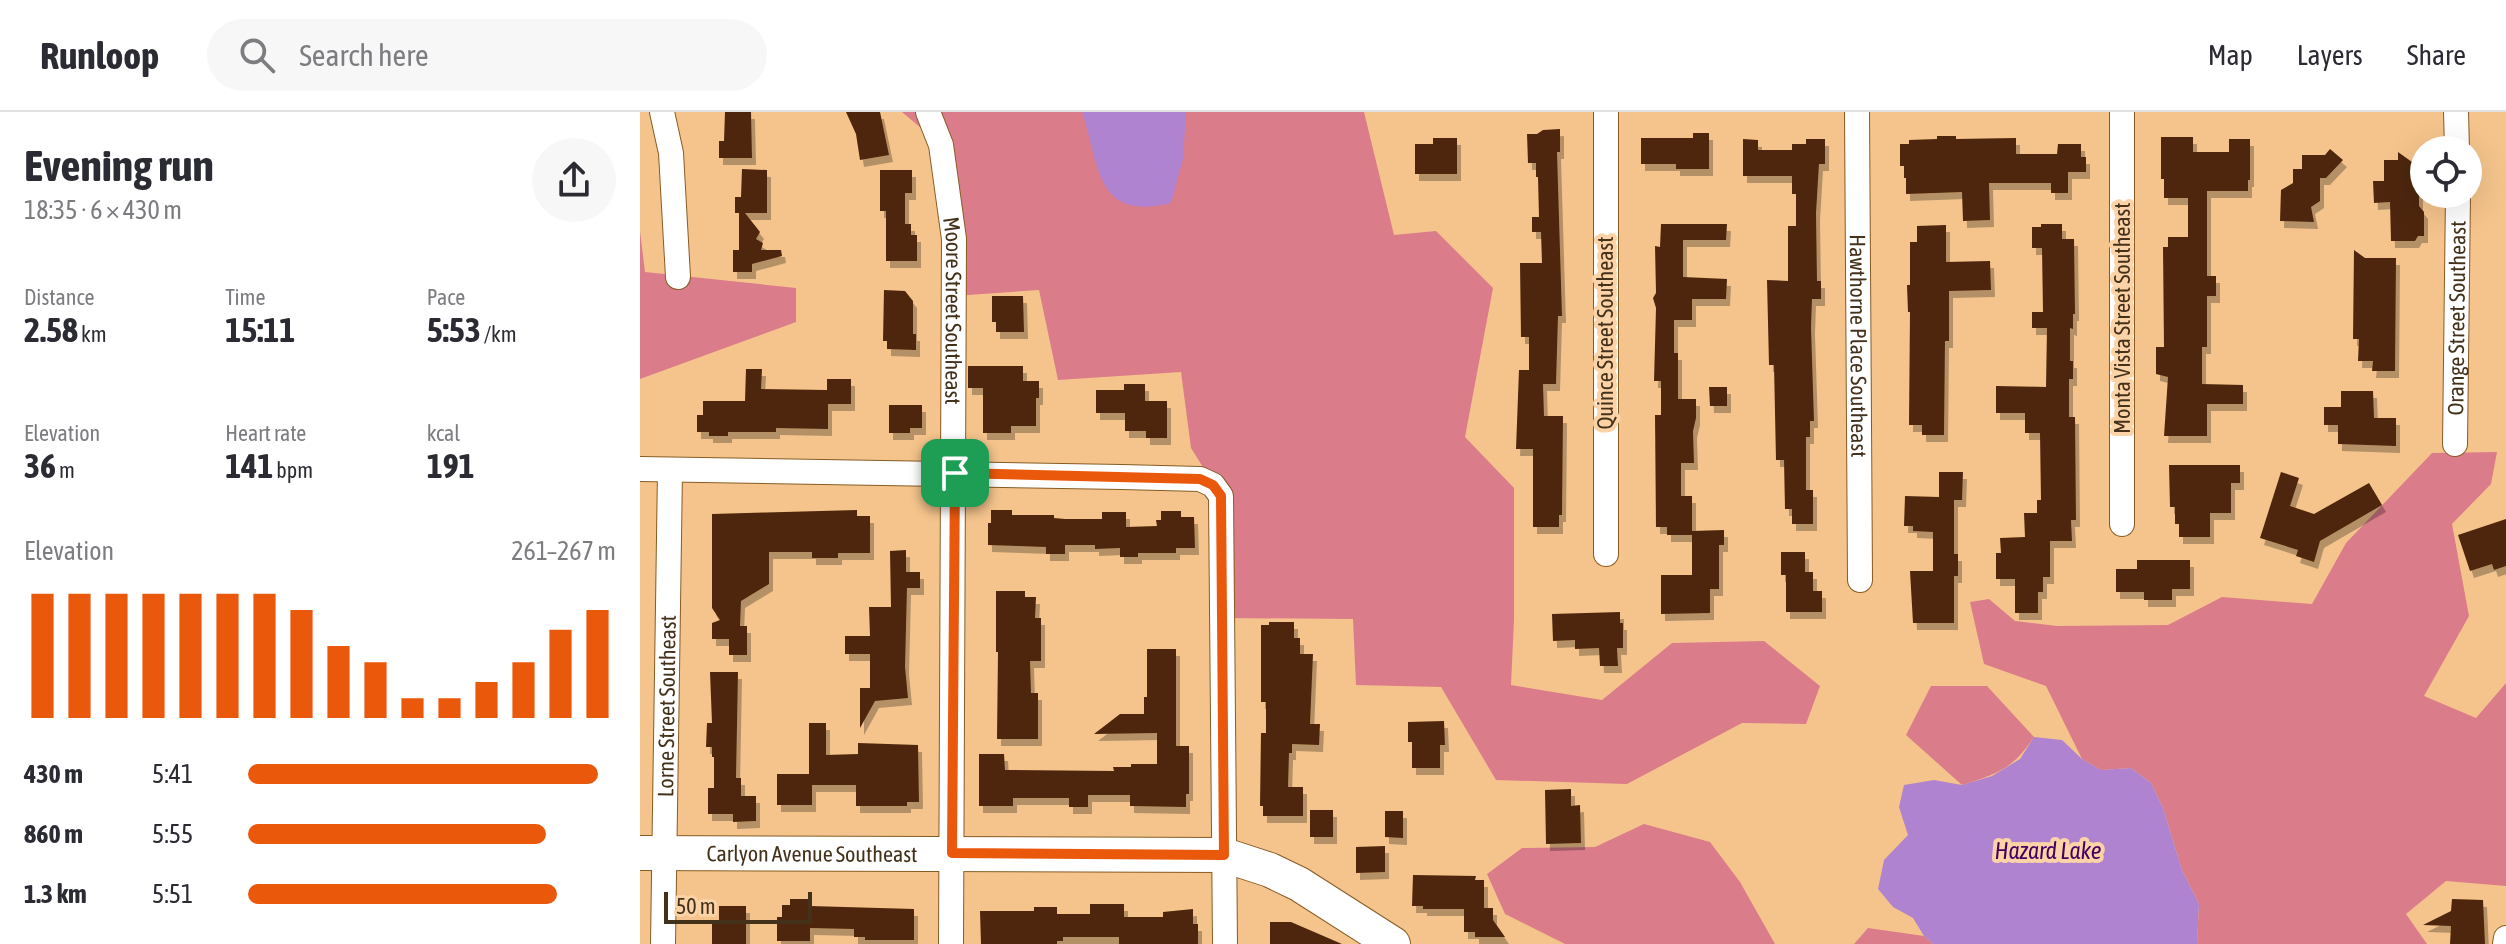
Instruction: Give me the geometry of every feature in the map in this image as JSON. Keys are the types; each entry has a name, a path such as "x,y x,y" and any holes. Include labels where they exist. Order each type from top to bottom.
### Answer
{"street":[{"path":"662,112 671,153 678,277"},
{"name":"Moore Street Southeast","path":"928,112 941,145 954,239 951,944"},
{"name":"Quince Street Southeast","path":"1606,112 1606,554"},
{"name":"Hawthorne Place Southeast","path":"1857,112 1860,580"},
{"name":"Monta Vista Street Southeast","path":"2122,112 2122,524"},
{"path":"2456,112 2457,136"},
{"name":"Orange Street Southeast","path":"2455,444 2458,208"},
{"path":"640,469 1200,479 1213,485 1221,496 1225,944"},
{"name":"Lorne Street Southeast","path":"663,944 652,853 670,470"},
{"name":"Carlyon Avenue Southeast","path":"652,853 1224,855 1270,870 1299,884 1393,944"}],"shaded area":[{"path":"902,112 1364,112 1394,235 1436,231 1493,288 1465,437 1514,488 1511,685 1602,700 1672,643 1764,641 1820,686 1806,724 1742,723 1627,784 1496,780 1441,687 1356,685 1353,619 1222,618 1221,496 1191,448 1181,372 1058,380 1039,290 954,296 941,145"},
{"path":"640,231 645,272 796,288 796,322 640,379"},
{"path":"2497,452 2491,484 2452,524 2469,616 2424,696 2476,718 2506,683 2506,886 2446,881 2406,914 2427,944 2197,944 2199,904 2182,870 2163,808 2151,783 2131,768 2101,770 2082,759 2046,686 1984,664 1970,602 1989,599 2015,621 2057,626 2168,625 2222,597 2312,604 2346,543 2432,453"},
{"path":"1931,686 1987,686 2034,737 2019,756 2003,769 1962,785 1906,735"},
{"path":"1644,824 1710,842 1740,882 1775,944 1565,944 1505,914 1487,874 1522,848 1595,847"},
{"path":"1868,928 1924,936 1933,944 1854,944"}],"water":[{"path":"1082,112 1186,112 1183,159 1171,203 1146,207 1127,204 1114,196 1104,184 1098,169"},
{"name":"Hazard Lake","path":"2034,737 2062,740 2082,759 2101,770 2131,768 2151,783 2163,808 2182,870 2199,904 2197,944 1933,944 1913,918 1893,907 1878,889 1884,860 1908,835 1899,807 1904,785 1934,780 1962,785 1992,776 2020,759"}],"building":[{"path":"725,112 751,112 752,158 719,158 719,141 724,141"},
{"path":"846,112 880,112 889,155 860,160 856,134"},
{"path":"1560,129 1560,152 1557,152 1562,316 1558,316 1556,384 1543,384 1544,416 1563,416 1562,515 1559,515 1559,527 1533,527 1533,449 1516,449 1519,370 1529,370 1529,337 1521,337 1520,263 1542,263 1541,232 1532,232 1532,217 1539,217 1538,177 1536,163 1528,163 1527,134"},
{"path":"1693,133 1709,133 1709,169 1676,169 1676,164 1641,164 1641,138 1693,138"},
{"path":"1937,136 1956,136 1956,139 2016,138 2016,154 2057,154 2058,144 2081,144 2081,157 2086,157 2086,172 2068,172 2068,193 2051,193 2051,183 1989,183 1990,220 1963,221 1962,192 1906,194 1904,166 1900,166 1900,144 1909,144 1909,140 1937,139"},
{"path":"2161,137 2193,137 2193,152 2229,152 2229,139 2250,139 2248,191 2207,191 2207,276 2216,276 2216,296 2207,296 2207,347 2202,347 2202,384 2243,385 2243,404 2207,404 2207,436 2164,436 2168,377 2156,374 2156,347 2164,347 2163,247 2168,247 2168,237 2188,237 2188,198 2164,198"},
{"path":"1433,138 1457,138 1457,174 1415,174 1415,144 1433,144"},
{"path":"1743,139 1758,140 1758,150 1792,150 1792,144 1806,144 1806,139 1825,139 1825,164 1819,164 1816,213 1817,281 1821,281 1821,299 1812,299 1814,421 1810,421 1810,437 1806,437 1806,490 1813,490 1813,524 1792,524 1792,509 1785,509 1784,460 1776,460 1774,365 1769,365 1767,280 1788,281 1788,226 1796,226 1796,194 1792,194 1792,176 1743,176"},
{"path":"2330,149 2343,160 2326,178 2320,178 2320,201 2311,207 2314,222 2280,221 2281,190 2293,183 2293,169 2302,169 2302,155 2325,155"},
{"path":"2398,152 2410,161 2410,208 2421,208 2424,212 2424,236 2418,236 2415,241 2391,241 2390,202 2374,203 2373,181 2384,181 2384,160 2398,160"},
{"path":"742,169 767,170 767,213 745,213 760,232 756,239 763,243 761,250 781,250 782,256 752,264 752,272 733,272 733,250 739,250 739,213 735,213 735,197 741,197"},
{"path":"880,170 912,170 912,193 905,193 905,224 911,224 911,235 917,235 917,261 886,261 886,211 880,211"},
{"path":"1661,224 1727,224 1726,240 1683,240 1683,277 1727,279 1726,299 1692,299 1692,320 1674,320 1678,399 1696,399 1694,463 1681,463 1681,496 1692,496 1692,531 1724,530 1724,545 1719,545 1719,589 1710,589 1710,613 1661,614 1661,575 1692,575 1692,535 1667,535 1667,527 1656,527 1655,415 1661,415 1661,381 1654,381 1656,308 1653,298 1656,293 1655,246 1660,247"},
{"path":"2041,224 2062,224 2062,239 2074,239 2075,314 2073,329 2070,328 2073,379 2069,379 2069,417 2075,417 2076,520 2071,520 2072,541 2050,541 2050,577 2043,577 2043,592 2038,592 2038,613 2015,613 2015,579 1996,579 1996,553 2001,553 2000,538 2025,537 2024,513 2037,513 2037,500 2041,500 2040,433 2025,433 2025,413 1996,413 1996,386 2046,387 2047,328 2032,328 2032,312 2043,312 2042,248 2032,248 2032,227 2041,227"},
{"path":"1946,225 1946,262 1990,261 1991,290 1949,291 1944,435 1922,435 1922,425 1909,425 1910,312 1907,285 1910,285 1910,242 1917,242 1917,226"},
{"path":"2354,250 2365,258 2396,258 2395,371 2372,371 2373,361 2358,361 2359,339 2353,339"},
{"path":"884,290 905,291 913,301 916,350 887,349 887,341 883,341"},
{"path":"992,296 1023,296 1024,332 996,332 996,322 992,322"},
{"path":"968,366 1023,366 1023,381 1039,381 1036,426 1011,426 1011,433 983,433 983,388 968,388"},
{"path":"746,369 762,369 761,389 827,390 827,379 851,379 851,404 828,404 828,429 776,428 776,432 728,432 728,436 709,436 709,432 697,432 697,415 703,415 703,401 745,401"},
{"path":"1124,384 1145,384 1145,401 1167,401 1167,438 1146,438 1146,431 1125,431 1125,413 1096,413 1096,390 1124,390"},
{"path":"1709,387 1727,387 1727,406 1710,406"},
{"path":"2341,391 2373,391 2374,418 2396,418 2396,446 2338,444 2338,425 2324,425 2324,407 2341,407"},
{"path":"889,405 922,405 922,428 910,428 910,433 889,433"},
{"path":"2169,465 2240,465 2240,483 2231,483 2231,513 2210,513 2210,537 2179,537 2175,507 2170,507"},
{"path":"1939,472 1963,472 1962,500 1954,500 1954,554 1958,554 1958,576 1954,576 1954,623 1913,623 1910,571 1933,571 1933,532 1913,531 1913,526 1904,526 1905,496 1939,497"},
{"path":"2281,472 2299,478 2290,506 2314,514 2369,483 2382,505 2320,541 2314,562 2296,556 2298,550 2260,538"},
{"path":"857,510 857,516 870,516 870,553 838,553 838,558 812,558 812,552 769,552 769,584 741,601 740,626 747,626 747,655 729,655 729,639 712,639 712,623 720,620 712,608 712,514"},
{"path":"991,510 1012,510 1012,515 1054,515 1054,518 1065,519 1102,519 1102,512 1126,512 1126,527 1157,526 1156,520 1161,520 1161,511 1181,511 1181,517 1194,517 1195,548 1176,548 1176,553 1138,553 1138,557 1120,557 1120,548 1095,549 1095,545 1065,545 1065,554 1046,554 1046,547 988,545"},
{"path":"2506,519 2506,566 2494,570 2492,564 2470,571 2458,535"},
{"path":"906,550 906,572 920,572 920,588 907,588 905,667 908,698 875,701 860,728 860,688 870,688 870,654 845,654 845,636 870,636 869,607 891,607 890,551"},
{"path":"1781,552 1805,552 1805,572 1813,572 1813,591 1822,591 1822,612 1786,612 1786,575 1781,575"},
{"path":"2137,560 2190,560 2190,589 2172,589 2172,600 2144,600 2144,592 2116,592 2116,569 2137,569"},
{"path":"996,591 1025,591 1025,597 1036,597 1035,618 1041,618 1041,661 1030,661 1031,693 1038,693 1038,739 997,739"},
{"path":"1620,612 1623,648 1617,648 1618,666 1600,666 1599,648 1575,649 1575,640 1553,641 1552,614"},
{"path":"1269,622 1294,622 1294,638 1300,638 1300,654 1313,654 1310,724 1320,724 1319,745 1292,744 1292,753 1289,753 1288,787 1303,787 1303,816 1263,816 1263,806 1260,806 1261,733 1266,733 1266,702 1261,702 1261,625 1269,625"},
{"path":"1147,649 1176,649 1176,746 1189,746 1186,807 1130,806 1130,795 1088,795 1088,807 1069,807 1069,798 1013,798 1013,806 979,806 979,754 1004,754 1005,770 1114,771 1113,767 1131,767 1131,764 1157,764 1157,733 1094,734 1120,714 1144,714"},
{"path":"710,672 738,672 736,778 741,778 741,796 756,796 756,821 733,822 733,814 708,814 708,788 714,788 714,757 712,747 706,747 707,723 712,723"},
{"path":"1444,721 1445,745 1440,745 1440,768 1412,768 1408,722"},
{"path":"809,723 826,723 826,755 858,754 858,743 918,745 919,802 907,802 907,806 856,806 856,785 812,785 812,805 777,805 777,774 809,774"},
{"path":"1571,789 1571,806 1580,805 1581,843 1546,844 1545,790"},
{"path":"1310,810 1333,810 1333,837 1310,837"},
{"path":"1385,811 1403,811 1403,838 1385,837"},
{"path":"1385,846 1385,872 1356,873 1356,847"},
{"path":"1413,875 1476,876 1475,880 1484,880 1484,908 1493,908 1493,920 1505,937 1475,937 1475,932 1464,932 1464,909 1412,906"},
{"path":"790,899 810,899 810,906 914,909 914,940 865,940 865,937 854,937 854,929 810,928 810,941 777,941 777,917 782,917 782,905 790,905"},
{"path":"2452,899 2483,900 2485,944 2450,944 2451,926 2423,925 2451,911"},
{"path":"1090,904 1124,904 1124,917 1163,917 1163,912 1193,909 1193,924 1198,924 1198,944 1119,944 1119,937 1063,937 1063,941 1057,941 1057,944 981,944 980,911 1034,911 1034,907 1057,907 1057,914 1090,914"},
{"path":"719,906 746,906 746,944 712,944 712,923 719,923"},
{"path":"1270,922 1291,922 1342,944 1270,944"}],"route":[{"path":"955,473 1200,479 1213,485 1221,496 1224,855 952,853 955,473"}]}
